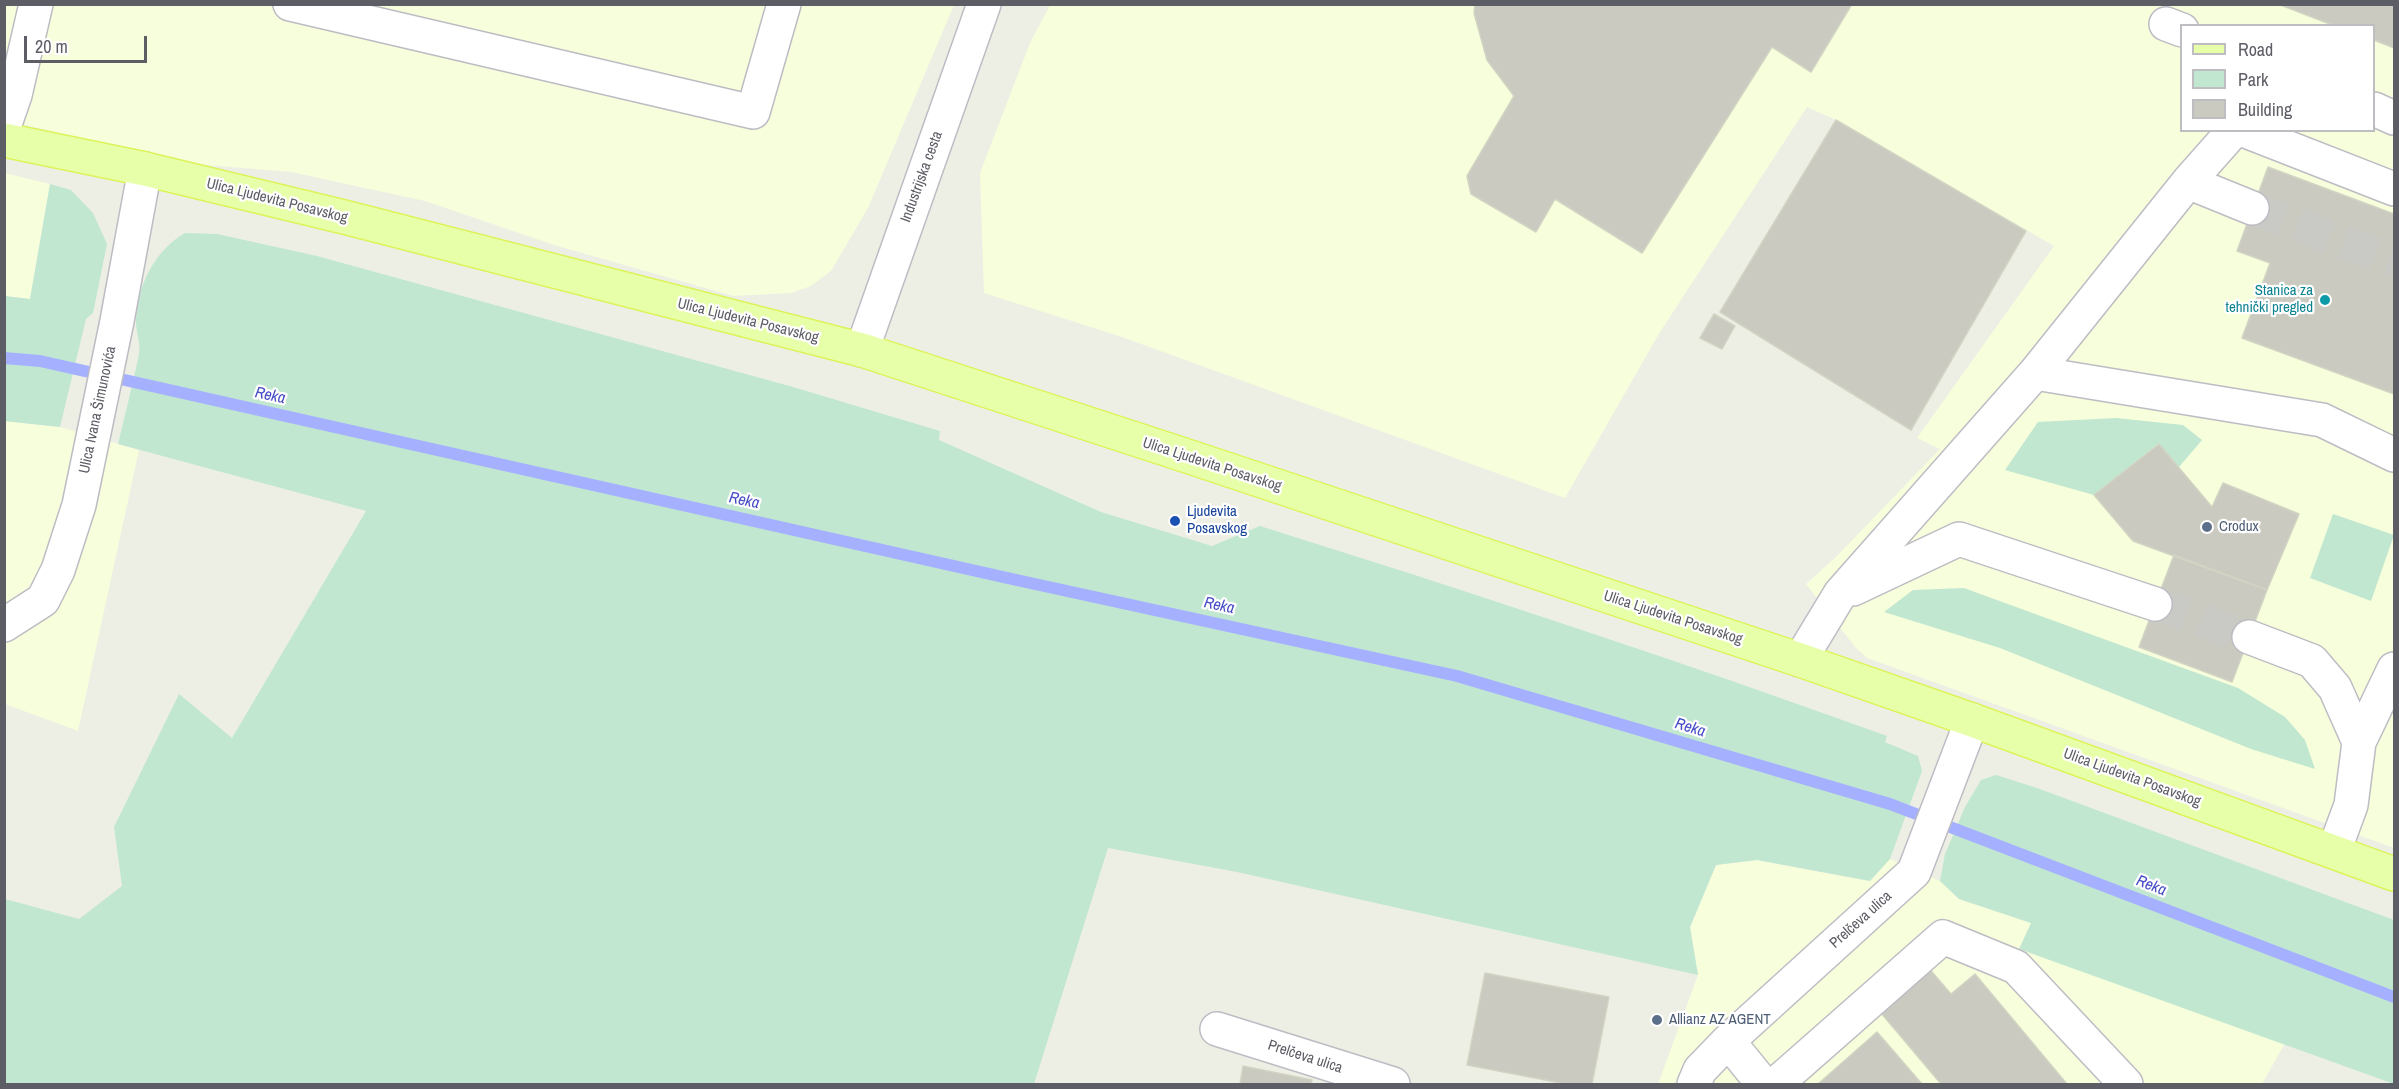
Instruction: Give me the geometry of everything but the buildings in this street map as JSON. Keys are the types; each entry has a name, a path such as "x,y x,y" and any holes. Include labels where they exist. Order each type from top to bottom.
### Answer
{"main road":[{"name":"Ulica Ljudevita Posavskog","path":"4,140 145,169 344,217 861,350 1800,660 1972,720 2394,874"}],"street":[{"path":"4,127 15,94 36,4"},
{"path":"290,4 753,112 784,4"},
{"name":"Industrijska cesta","path":"861,350 984,4"},
{"path":"2375,110 2394,118"},
{"path":"1800,660 1840,594 2035,373 2188,182 2232,132"},
{"path":"2247,132 2394,189"},
{"name":"Ulica Ivana Šimunovića","path":"4,625 43,600 58,570 79,505 117,321 145,169"},
{"path":"2188,182 2252,208"},
{"path":"2035,373 2322,420 2394,455"},
{"path":"1840,594 1959,539 2155,604"},
{"path":"2249,637 2312,661 2335,687 2359,742"},
{"path":"2334,851 2351,805 2359,742 2394,669"},
{"name":"Prelčeva ulica","path":"1694,1084 1700,1070 1728,1041 1914,872 1972,720"},
{"path":"1776,1084 1943,937 2016,967 2126,1084"},
{"name":"Prelčeva ulica","path":"1217,1029 1393,1084"},
{"path":"1728,1041 1763,1084"}],"shaded area":[{"path":"5,5 954,5 868,208 831,271 811,286 791,293 733,296 554,245 425,201 291,172 182,163 5,120"},
{"path":"1050,5 2394,5 2394,848 1867,658 1856,648 1806,584 1836,557 1940,449 1917,438 2054,246 1836,120 1807,107 1660,332 1565,498 1122,337 984,293 980,173 1030,43"},
{"path":"5,173 50,184 30,299 5,296"},
{"path":"4,421 60,427 139,450 78,731 5,704"},
{"path":"1890,859 1940,881 1959,899 2032,923 2020,949 2285,1043 2262,1084 1658,1084 1698,975 1690,928 1716,865 1757,860 1870,881"}],"green space":[{"path":"50,184 71,190 93,213 107,244 93,313 86,319 60,427 4,421 5,296 30,299"},
{"path":"185,233 217,234 317,256 793,387 940,431 939,440 1101,512 1212,546 1260,526 1575,628 1887,736 1885,742 1918,756 1922,771 1890,859 1870,881 1757,860 1716,865 1690,927 1698,975 1237,872 1108,848 1034,1084 5,1084 5,899 79,919 122,886 114,827 179,694 232,738 366,511 118,444 139,354 136,322 140,295 156,260 164,249"},
{"path":"2116,418 2183,425 2202,440 2179,467 2158,444 2094,495 2005,470 2038,422"},
{"path":"2333,514 2394,535 2371,601 2310,578"},
{"path":"1964,588 2238,688 2285,717 2305,740 2315,769 2251,749 2000,648 1884,612 1913,590"},
{"path":"1996,775 2037,788 2394,920 2394,1084 2019,949 2031,923 1959,899 1940,881 1945,854 1965,807 1981,780"}],"waterway":[{"name":"Reka","path":"4,358 40,361 1012,579 1457,676 1890,804 2394,997"}],"tunnel":[{"path":"2252,208 2394,261"},
{"path":"2155,604 2249,637"}],"place":[{"name":"Stanica za tehnički pregled","path":"2325,300"},
{"name":"Ljudevita Posavskog","path":"1175,521"},
{"name":"Crodux","path":"2207,527"},
{"name":"Allianz AZ AGENT","path":"1657,1020"}]}
